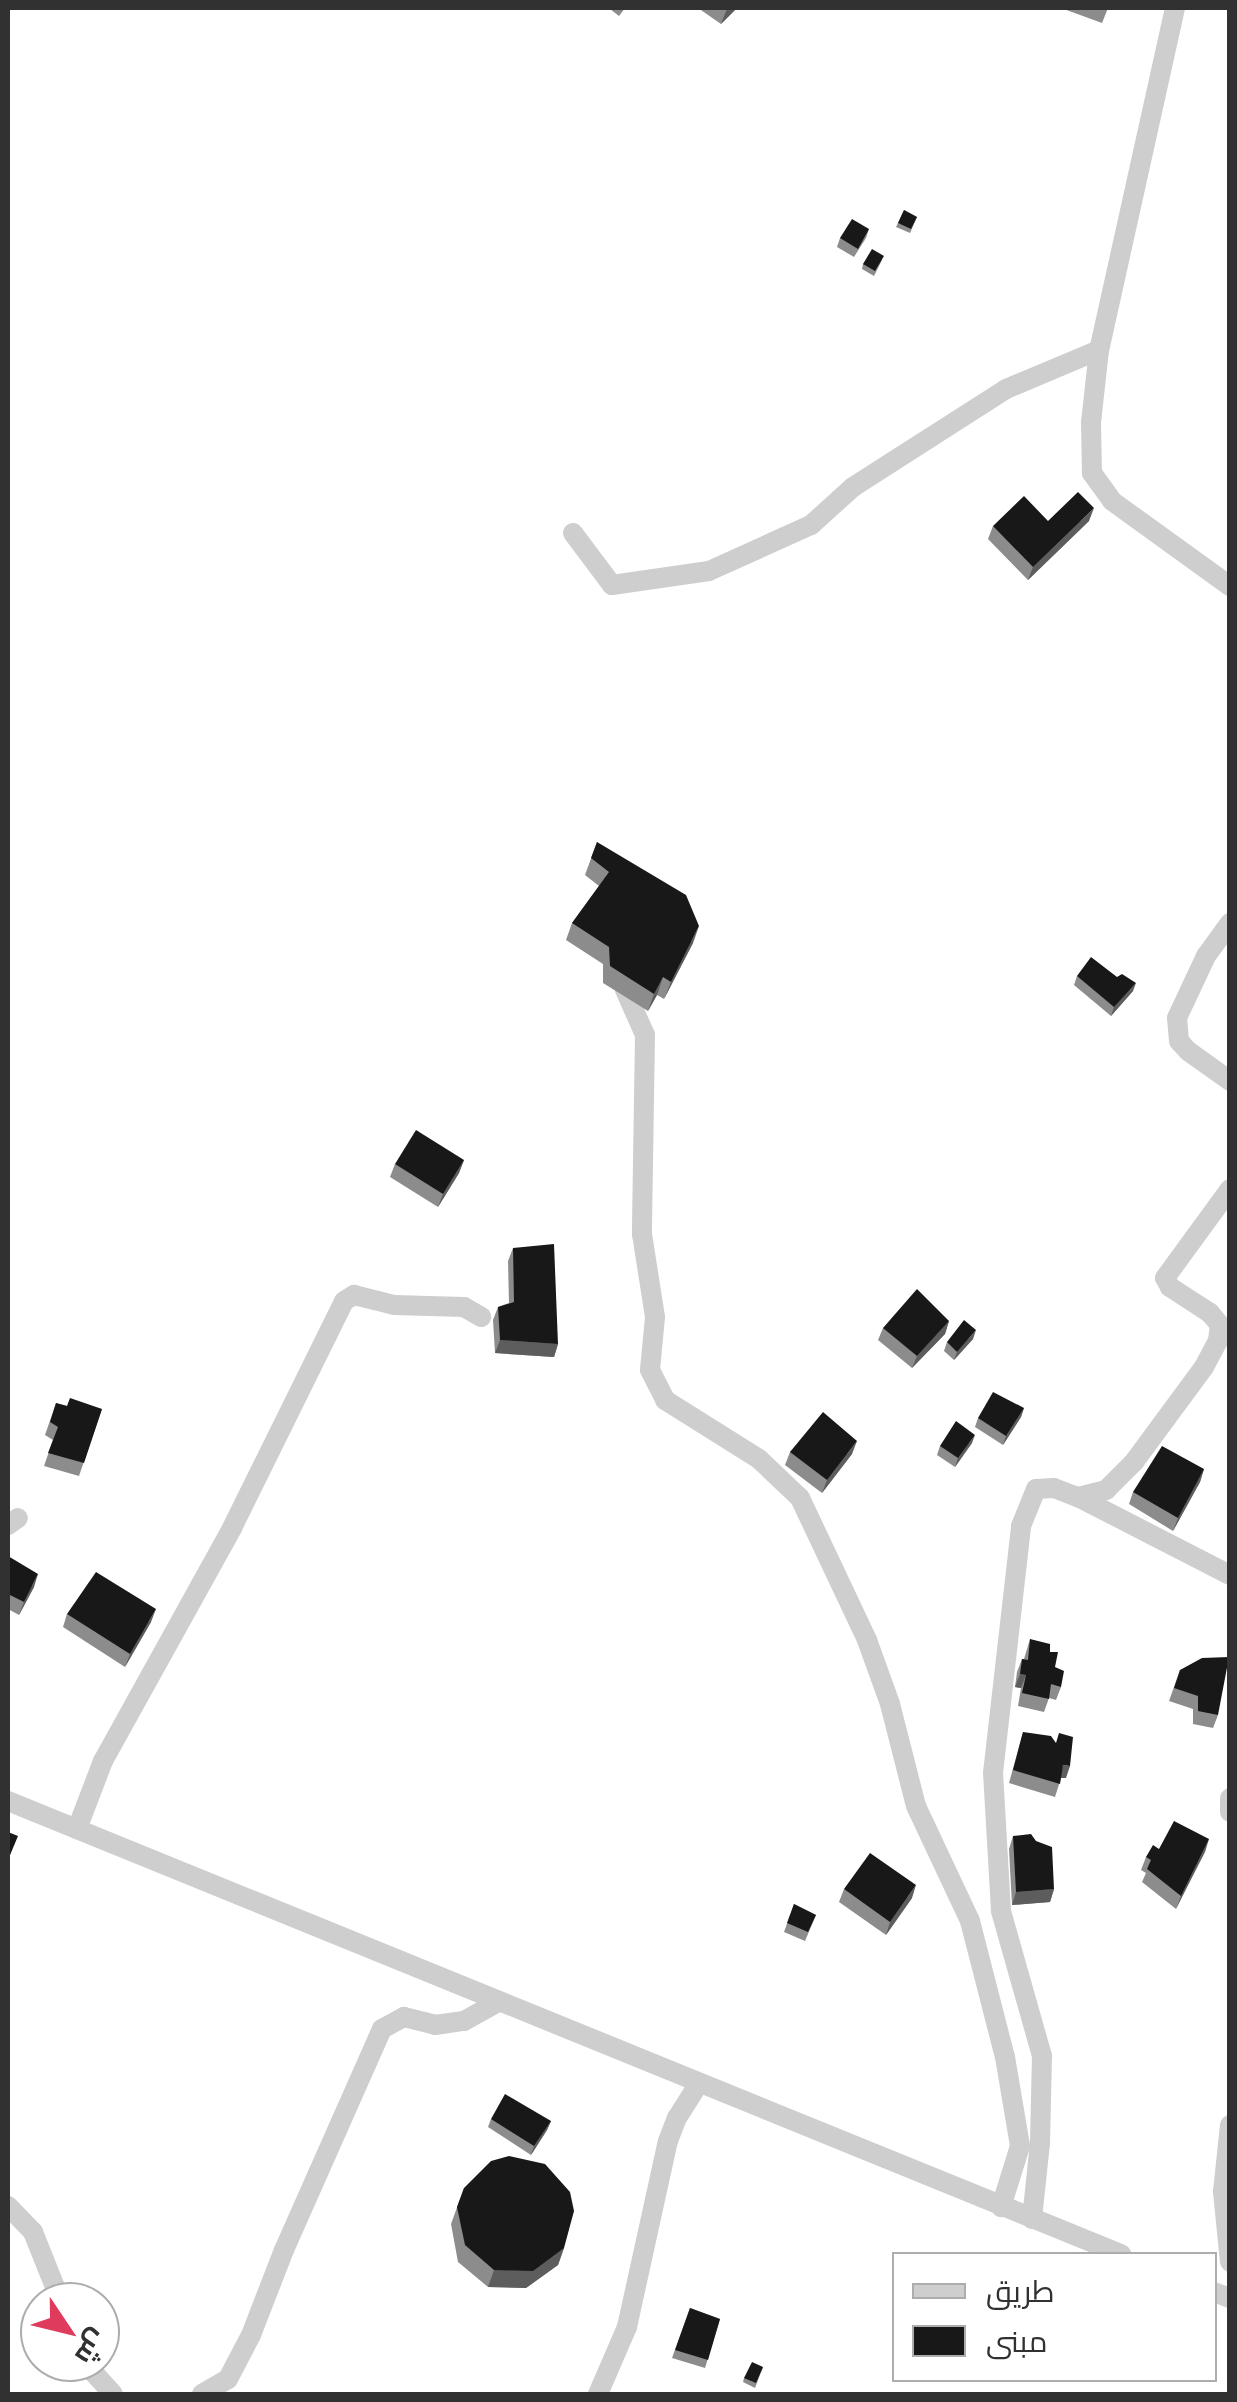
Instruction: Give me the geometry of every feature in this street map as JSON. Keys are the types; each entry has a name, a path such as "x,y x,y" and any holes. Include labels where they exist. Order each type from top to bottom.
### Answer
{"street":[{"path":"1175,8 1099,350 1091,423 1092,473 1112,501 1230,586"},
{"path":"573,532 612,585 709,571 811,525 854,488 1006,389 1099,350"},
{"path":"1230,924 1206,956 1177,1018 1179,1041 1230,1081"},
{"path":"625,990 645,1035 642,1234 656,1317 650,1370 664,1400 759,1459 800,1498 867,1640 890,1704 916,1806 970,1921 1005,2057 1020,2146 1001,2207"},
{"path":"1078,1497 1097,1495 1126,1472 1225,1334 1210,1312 1170,1287 1165,1278 1230,1188"},
{"path":"77,1829 103,1761 240,1513 344,1302 354,1296 394,1305 464,1307 481,1317"},
{"path":"1032,2219 1040,2143 1042,2056 1001,1910 994,1737 1024,1510 1036,1490 1045,1486 1078,1497 1230,1575"},
{"path":"1230,1798 1230,1812"},
{"path":"8,1800 1116,2252"},
{"path":"202,2394 225,2387 376,2036 392,2020 404,2017 450,2024 464,2022 498,2002"},
{"path":"598,2394 627,2326 658,2195 661,2163 677,2118 699,2083"},
{"path":"1230,2124 1223,2192 1230,2262"},
{"path":"8,2206 33,2232 53,2282"}],"building":[{"path":"904,210 917,217 911,229 898,223"},
{"path":"852,219 869,229 858,249 840,238"},
{"path":"872,249 884,256 875,271 863,264"},
{"path":"1078,492 1094,508 1033,567 993,526 1024,496 1048,521"},
{"path":"597,842 686,895 699,926 671,982 663,977 654,994 610,966 609,947 572,923 609,872 591,858"},
{"path":"1091,957 1117,977 1122,974 1136,983 1114,1007 1077,976"},
{"path":"416,1130 464,1160 443,1194 395,1164"},
{"path":"554,1244 558,1344 500,1340 498,1307 514,1302 513,1248"},
{"path":"917,1289 949,1321 917,1356 883,1328"},
{"path":"964,1320 976,1330 957,1352 947,1342"},
{"path":"993,1392 1024,1408 1006,1436 978,1418"},
{"path":"70,1398 102,1409 84,1463 48,1453 58,1427 50,1422 56,1403 67,1406"},
{"path":"823,1412 857,1441 827,1480 790,1452"},
{"path":"956,1421 975,1435 958,1458 940,1446"},
{"path":"1162,1446 1204,1469 1178,1518 1133,1492"},
{"path":"8,1556 38,1574 24,1602 8,1594"},
{"path":"96,1572 156,1609 130,1654 67,1614"},
{"path":"1030,1639 1050,1644 1050,1652 1058,1652 1055,1667 1064,1671 1061,1687 1051,1684 1049,1699 1022,1693 1026,1675 1020,1674 1022,1659 1028,1660"},
{"path":"1229,1657 1218,1715 1198,1711 1198,1696 1174,1688 1180,1670 1202,1658"},
{"path":"1023,1732 1051,1736 1056,1743 1059,1733 1073,1737 1070,1766 1063,1765 1060,1784 1013,1770"},
{"path":"1174,1821 1209,1839 1181,1896 1147,1869 1151,1860 1146,1857 1153,1845 1159,1849"},
{"path":"8,1832 18,1836 8,1860"},
{"path":"1031,1834 1036,1841 1052,1847 1054,1889 1016,1892 1013,1836"},
{"path":"870,1853 916,1885 890,1922 844,1889"},
{"path":"794,1904 816,1915 808,1932 787,1923"},
{"path":"505,2094 551,2121 534,2146 491,2119"},
{"path":"509,2156 545,2164 570,2192 574,2211 564,2248 533,2271 494,2270 465,2245 457,2207 464,2188 491,2161"},
{"path":"690,2308 720,2319 708,2360 675,2350"},
{"path":"752,2362 763,2367 756,2383 744,2378"}]}
